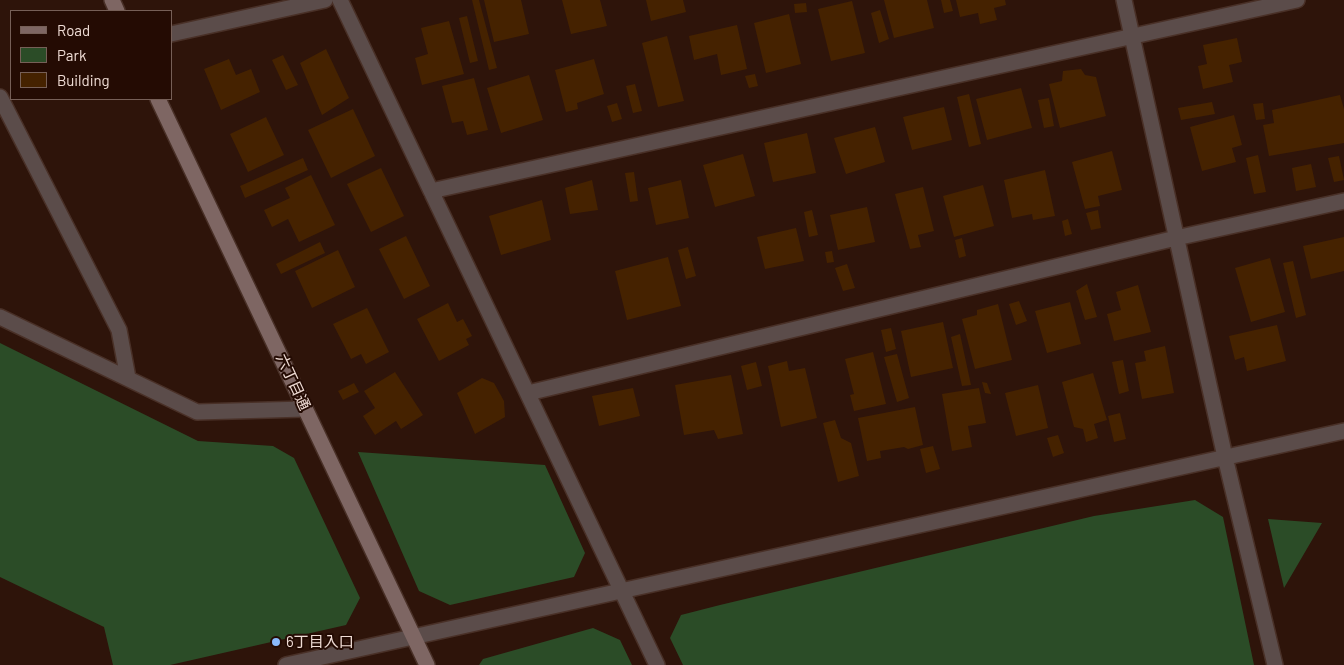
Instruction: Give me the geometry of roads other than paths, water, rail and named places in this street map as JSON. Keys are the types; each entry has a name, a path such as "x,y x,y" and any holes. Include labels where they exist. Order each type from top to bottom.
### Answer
{"street":[{"path":"172,34 325,0"},
{"path":"340,0 658,665"},
{"path":"1124,0 1225,457 1275,665"},
{"path":"431,191 1297,0"},
{"path":"0,97 119,330 128,378"},
{"name":"六丁目通","path":"158,100 426,665"},
{"path":"528,393 1176,238 1344,201"},
{"path":"0,317 197,412 306,409"},
{"path":"286,665 1344,431"}],"place":[{"name":"6丁目入口","path":"276,642"}]}
